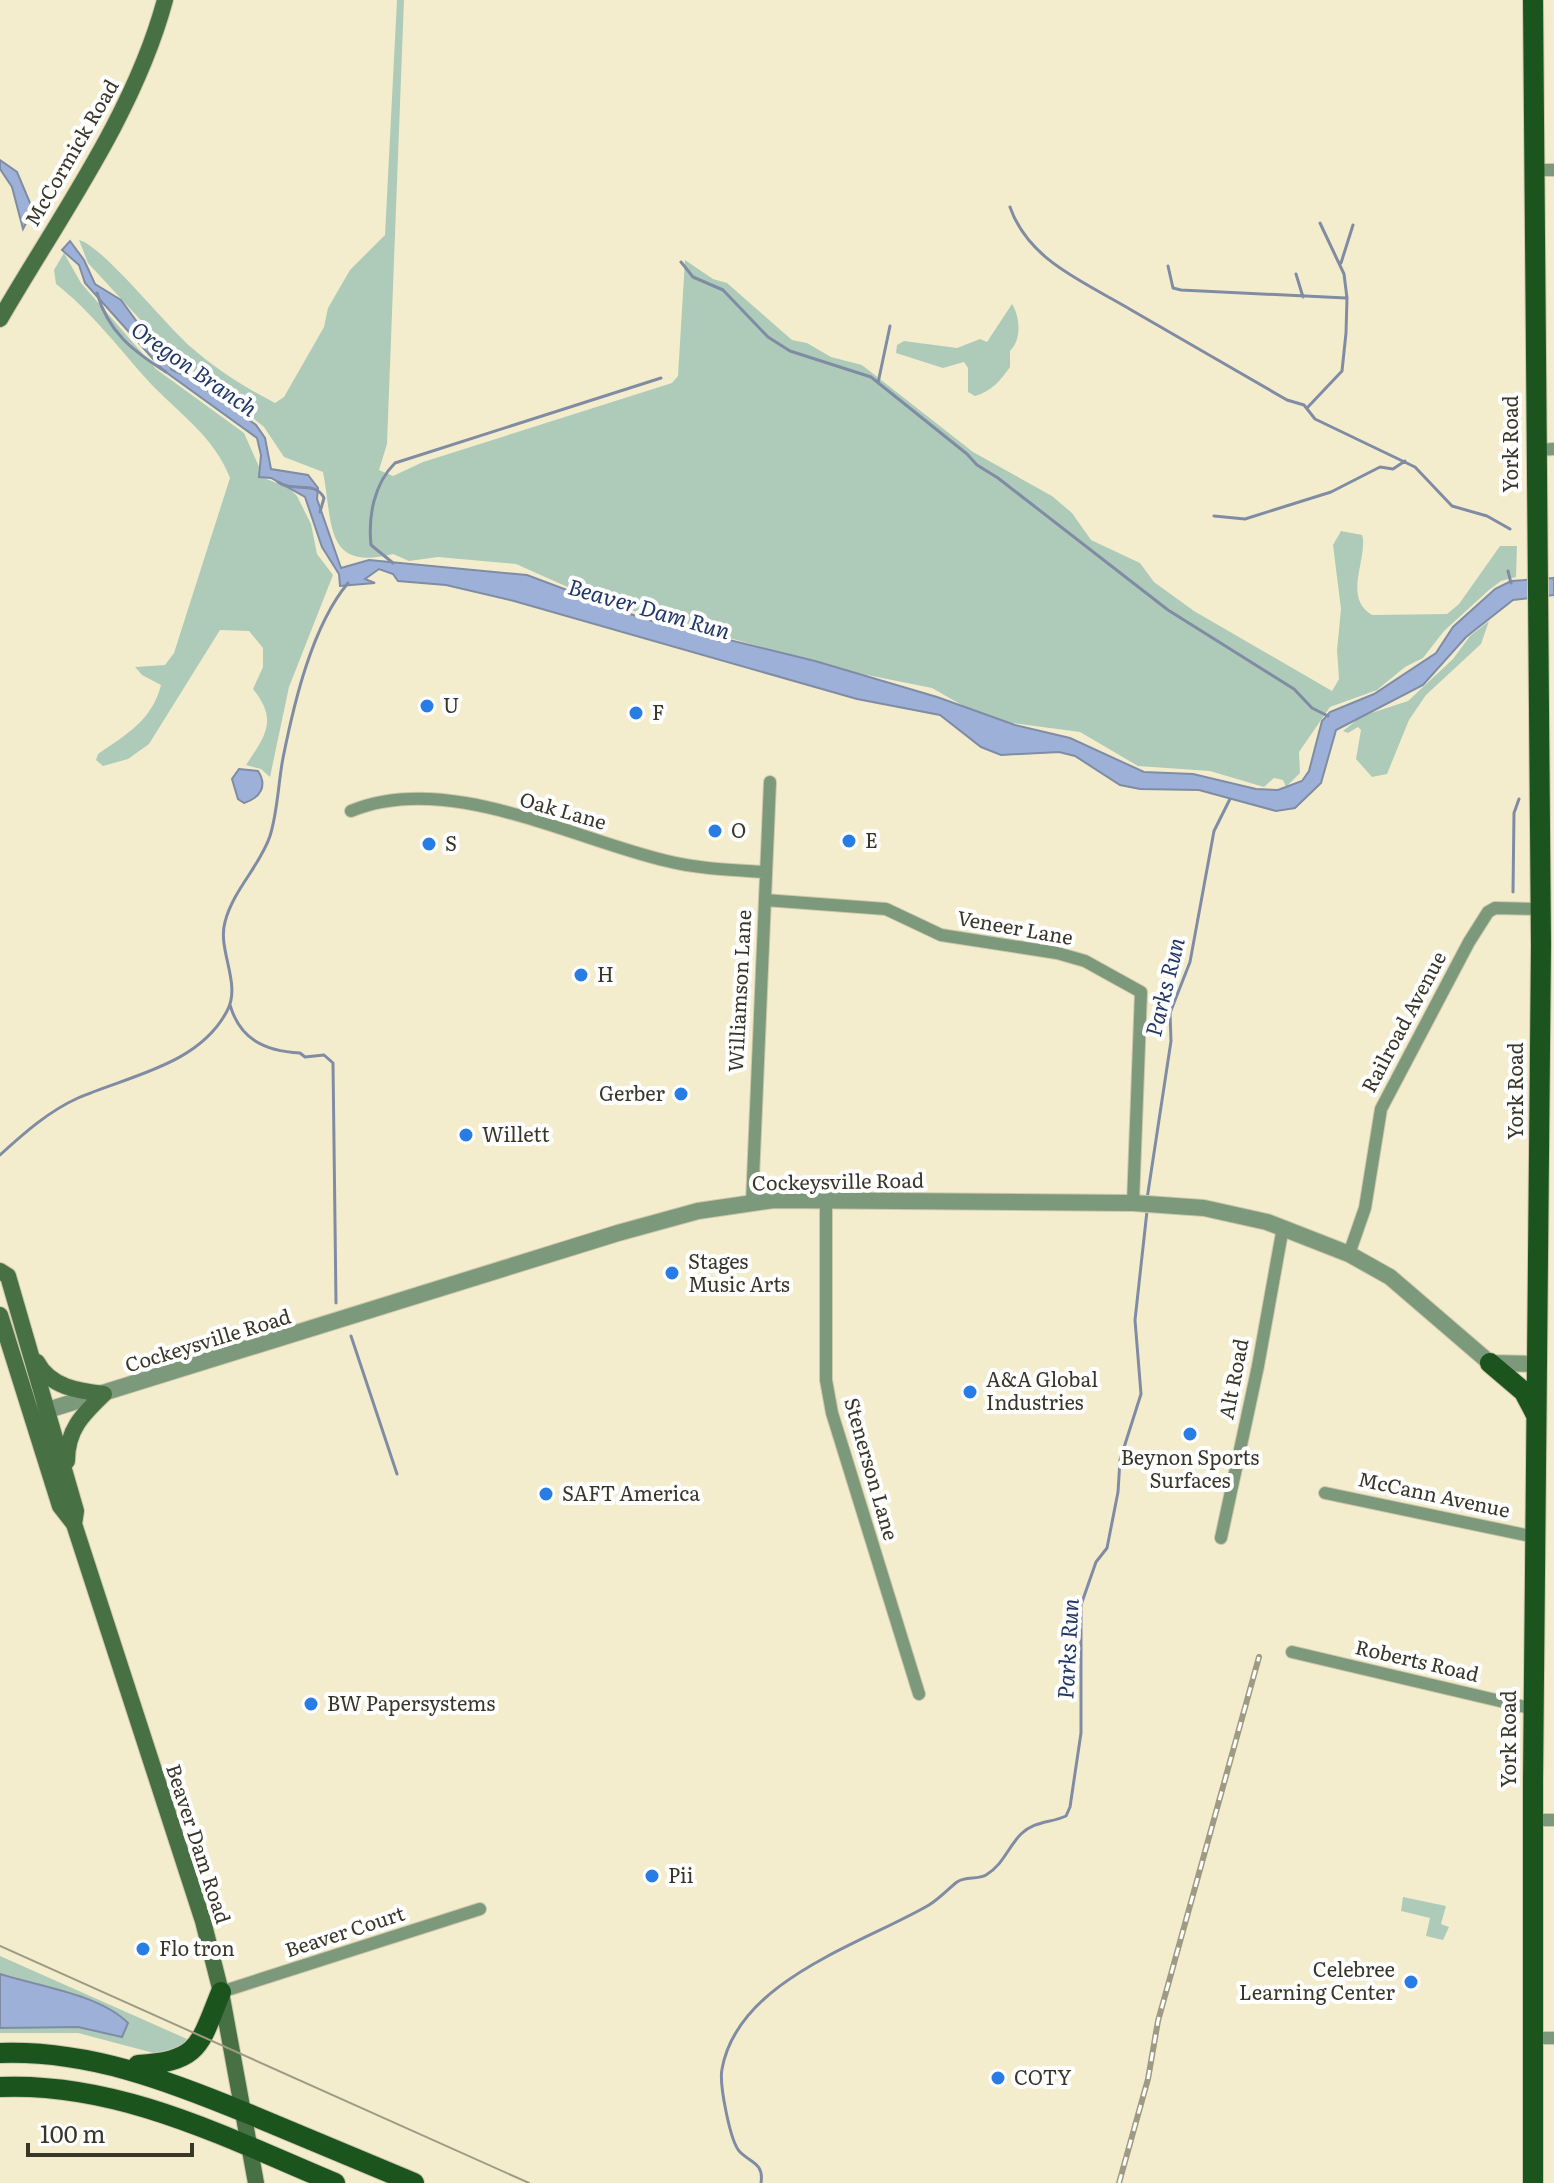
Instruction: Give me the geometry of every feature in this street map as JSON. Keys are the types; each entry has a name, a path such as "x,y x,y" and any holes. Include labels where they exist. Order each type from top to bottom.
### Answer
{"main road":[{"name":"McCormick Road","path":"0,319 126,102 148,54 165,0"},
{"name":"York Road","path":"1533,0 1544,170 1544,450 1535,575 1547,1146 1536,1364 1534,1709 1544,1820 1533,2038 1533,2183"},
{"name":"Beaver Dam Road","path":"0,1271 8,1276 49,1410 76,1511 74,1524"},
{"name":"Beaver Dam Road","path":"0,1315 60,1506 74,1524 203,1921 221,1992 256,2183"},
{"path":"28,1343 43,1373 70,1388 104,1394"},
{"path":"1490,1363 1524,1392 1536,1416"},
{"path":"67,1479 71,1433 84,1413 104,1394"},
{"path":"121,2067 165,2065 193,2050 221,1992"},
{"path":"0,2053 48,2055 121,2067 245,2113 414,2183"},
{"path":"0,2087 46,2087 118,2098 335,2183"}],"street":[{"name":"Williamson Lane","path":"752,1202 770,782"},
{"name":"Oak Lane","path":"351,811 388,799 462,802 669,862 765,872"},
{"name":"Veneer Lane","path":"765,900 886,909 941,935 1057,953 1085,961 1141,992 1143,1203"},
{"name":"Railroad Avenue","path":"1349,1254 1367,1197 1381,1109 1474,933 1488,912 1495,908 1541,909"},
{"name":"Stenerson Lane","path":"826,1200 826,1380 832,1413 919,1694"},
{"name":"Cockeysville Road","path":"30,1415 618,1233 677,1216 752,1202 1143,1203 1219,1210 1283,1227 1349,1254 1390,1277 1490,1363"},
{"name":"Alt Road","path":"1221,1538 1258,1366 1283,1227"},
{"path":"1490,1363 1536,1364"},
{"name":"McCann Avenue","path":"1325,1493 1535,1537"},
{"name":"Roberts Road","path":"1292,1652 1534,1709"},
{"name":"Beaver Court","path":"221,1992 480,1909"},
{"path":"1533,2038 1554,2038"}],"green space":[{"path":"397,0 404,0 387,444 379,470 393,476 423,462 672,383 678,376 685,260 713,279 727,283 792,340 807,343 831,357 862,365 973,452 1052,496 1072,513 1091,540 1140,563 1154,582 1194,611 1332,691 1339,679 1337,650 1341,609 1333,545 1341,531 1362,535 1357,590 1359,600 1372,615 1447,614 1459,604 1500,546 1517,546 1516,577 1501,581 1489,590 1444,631 1423,658 1405,667 1377,690 1330,707 1299,752 1300,773 1286,787 1283,780 1274,778 1264,787 1210,771 1138,766 1080,732 1013,723 995,724 932,688 842,670 599,601 516,564 438,557 409,561 393,554 371,558 354,556 343,549 336,539 323,472 284,457 264,427 172,354 88,263 79,240 103,256 181,338 211,364 275,403 284,397 324,327 328,308 350,270 385,235"},
{"path":"64,253 81,283 156,369 244,433 264,478 289,488 297,496 311,524 317,554 333,575 289,687 270,777 261,769 246,765 264,736 267,719 261,700 253,689 263,667 263,648 249,631 220,630 149,744 128,759 103,766 96,760 98,754 145,717 157,697 161,685 142,675 135,667 165,665 174,653 230,478 215,451 196,427 151,384 94,319 56,284 54,270"},
{"path":"1012,304 1018,328 1010,351 1010,367 995,385 981,394 975,396 968,392 968,368 964,362 943,368 896,353 897,345 904,341 957,348 980,339 987,342"},
{"path":"1489,621 1481,644 1426,695 1409,720 1387,774 1372,777 1356,759 1361,730 1358,727 1348,733 1343,731 1362,716 1408,701 1453,659 1470,636"},
{"path":"1403,1897 1446,1906 1441,1924 1449,1927 1443,1940 1426,1936 1430,1918 1401,1911"},
{"path":"0,1956 187,2039 183,2049 165,2056 78,2033 0,2033"}],"water":[{"path":"0,160 17,172 33,210 23,229 12,187 0,169"},
{"name":"Beaver Dam Run","path":"70,241 84,260 95,284 121,300 172,370 192,379 256,425 265,438 271,469 308,475 318,488 317,499 341,568 369,560 527,575 644,619 815,661 937,697 1015,725 1070,738 1144,772 1193,774 1256,789 1278,790 1302,781 1309,771 1322,721 1330,712 1374,694 1436,653 1453,627 1495,589 1511,581 1554,578 1554,595 1513,600 1466,637 1423,685 1336,730 1321,783 1295,808 1276,811 1199,790 1140,789 1120,785 1075,756 1059,752 1001,755 981,747 940,715 857,699 514,601 446,585 398,581 393,574 379,569 365,579 375,583 340,586 339,574 322,547 305,497 271,478 259,477 261,455 257,438 163,370 85,283 79,265 62,250"},
{"path":"239,769 258,771 262,782 258,795 244,803 238,799 232,779"},
{"path":"0,1974 67,1992 101,2005 128,2023 122,2037 78,2027 0,2028"}],"waterway":[{"path":"1010,207 1031,243 1061,269 1287,400 1304,405 1315,419 1415,467 1452,506 1487,516 1510,529"},
{"path":"1307,408 1342,371 1346,333 1344,274 1320,223"},
{"path":"1341,263 1353,225"},
{"path":"681,262 693,277 723,290 768,337 790,351 871,377 977,465 1168,610 1294,689 1312,708 1328,716"},
{"path":"1168,266 1173,288 1181,290 1346,298"},
{"path":"1296,274 1303,297"},
{"name":"Oregon Branch","path":"97,293 115,330 166,372"},
{"path":"878,383 890,326"},
{"path":"393,563 371,545 370,534 377,491 395,463 661,378"},
{"path":"1214,516 1245,519 1331,492 1380,467 1393,469 1405,461"},
{"name":"Oregon Branch","path":"278,482 290,487 315,489 324,498 320,512"},
{"path":"1508,571 1511,583"},
{"name":"Beaver Dam Run","path":"0,1155 37,1123 67,1103 181,1056 215,1029 227,1011 232,990 224,944 225,922 234,899 270,836 287,736 306,666 324,621 348,583"},
{"name":"Parks Run","path":"1147,1199 1171,1041 1170,1013 1190,962 1214,831 1230,799"},
{"path":"1513,892 1514,813 1519,799"},
{"path":"230,1005 240,1027 255,1041 305,1057 324,1055 333,1063 336,1303"},
{"name":"Parks Run","path":"761,2183 759,2167 736,2146 722,2086 722,2069 733,2038 752,2011 777,1988 806,1968 929,1905 960,1880 986,1875 1026,1830 1066,1816 1070,1807 1081,1733 1081,1605 1096,1562 1107,1548 1118,1492 1120,1460 1141,1394 1135,1320 1147,1211"},
{"path":"351,1336 397,1474"}],"tram line":[{"path":"0,1946 529,2183"}],"railway":[{"path":"1119,2183 1148,2079 1158,2021 1259,1657"}],"place":[{"name":"U","path":"427,706"},
{"name":"F","path":"636,713"},
{"name":"O","path":"715,831"},
{"name":"E","path":"849,841"},
{"name":"S","path":"429,844"},
{"name":"H","path":"581,975"},
{"name":"Gerber","path":"681,1094"},
{"name":"Willett","path":"466,1135"},
{"name":"Stages Music Arts","path":"672,1273"},
{"name":"A&A Global Industries","path":"970,1392"},
{"name":"Beynon Sports Surfaces","path":"1190,1434"},
{"name":"SAFT America","path":"546,1494"},
{"name":"BW Papersystems","path":"311,1704"},
{"name":"Pii","path":"652,1876"},
{"name":"Flo tron","path":"143,1949"},
{"name":"Celebree Learning Center","path":"1411,1982"},
{"name":"COTY","path":"998,2078"}]}
